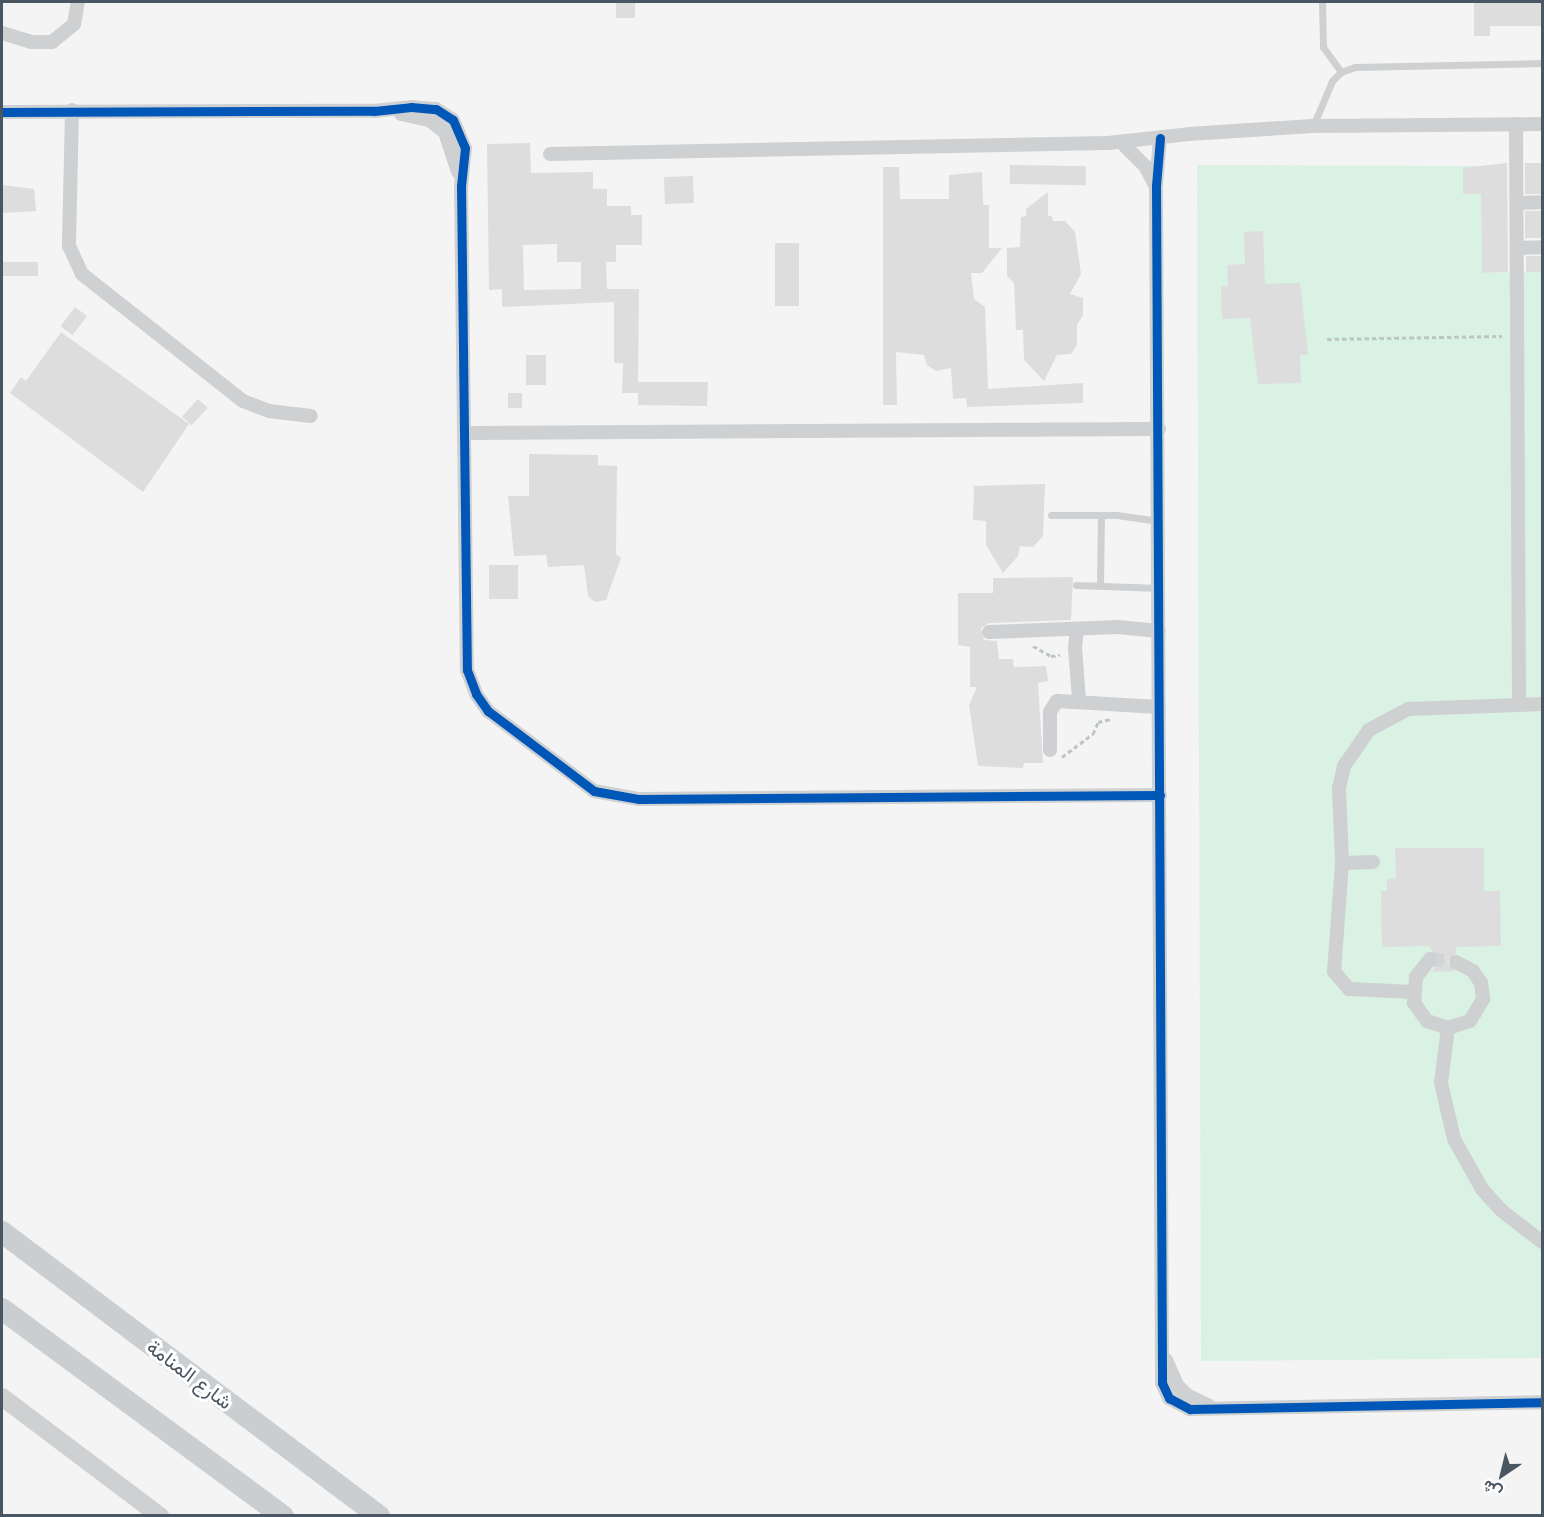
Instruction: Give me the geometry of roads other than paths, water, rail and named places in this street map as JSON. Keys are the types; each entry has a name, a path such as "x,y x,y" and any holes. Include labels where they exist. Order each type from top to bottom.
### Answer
{"main road":[{"name":"شارع المنامة","path":"2,1232 379,1515"},
{"path":"2,1309 283,1515"}],"street":[{"path":"2,33 42,43 61,38 74,24 78,2"},
{"path":"2,112 72,110 374,111 426,108 453,120 465,148 461,186 466,670 476,694 488,711 594,791 639,799 1160,795"},
{"path":"72,110 69,246 82,274 243,401 269,411 311,416"},
{"path":"1516,124 1520,248 1519,705"},
{"path":"550,154 1122,143 1313,126 1542,124"},
{"path":"1160,138 1156,186 1165,1358 1162,1383 1169,1398 1190,1409 1542,1402"},
{"path":"1122,143 1145,166 1156,186"},
{"path":"1519,203 1542,202"},
{"path":"1520,248 1542,247"},
{"path":"465,433 1159,429"},
{"path":"989,632 1077,628 1159,631"},
{"path":"1077,628 1075,648 1079,699"},
{"path":"1050,750 1051,708 1057,701 1079,699 1159,707"},
{"path":"1413,992 1361,992 1340,982 1333,960 1342,864 1339,788 1344,766 1369,730 1408,710 1542,704"},
{"path":"1342,864 1373,862"},
{"path":"1430,959 1416,977 1413,992 1420,1013 1437,1026 1448,1028 1470,1021 1483,999 1481,983 1473,971 1456,962"},
{"path":"1448,1028 1441,1083 1454,1139 1482,1189 1501,1210 1542,1242"},
{"path":"2,1397 160,1515"}],"lane":[{"path":"1322,2 1323,47 1341,72"},
{"path":"1313,126 1326,93 1341,72 1369,65 1542,63"},
{"path":"1051,515 1101,515 1159,521"},
{"path":"1100,584 1101,515"},
{"path":"1076,585 1100,584 1159,588"}],"tunnel":[{"path":"1430,959 1456,962"}]}
